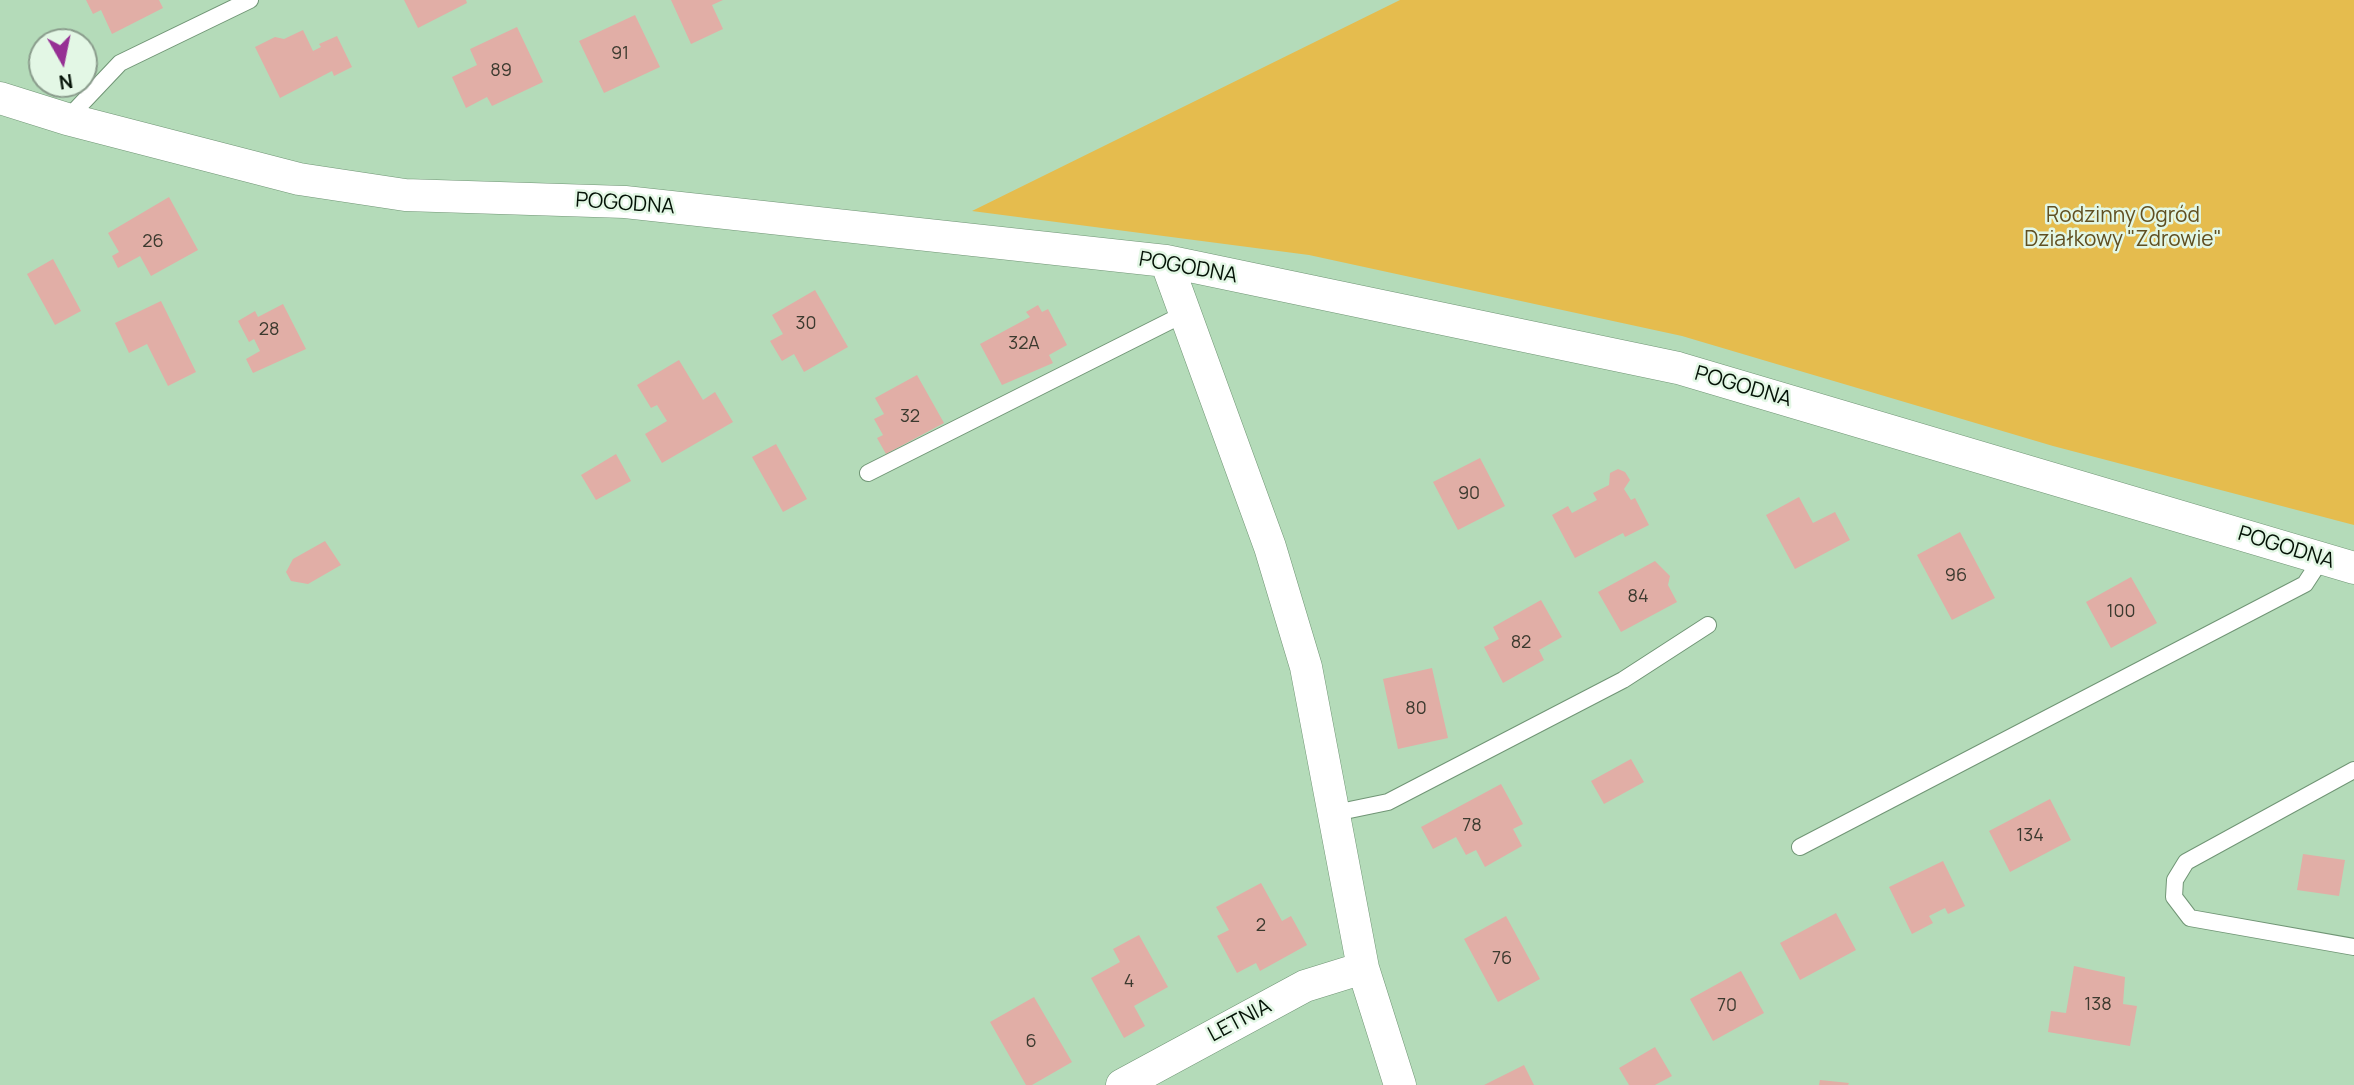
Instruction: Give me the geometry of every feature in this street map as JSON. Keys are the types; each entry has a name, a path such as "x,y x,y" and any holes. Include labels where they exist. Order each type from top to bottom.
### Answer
{"street":[{"name":"POGODNA","path":"0,98 67,119 299,179 405,195 625,202 1166,261 1678,368 2354,568"},
{"path":"1166,261 1270,547 1306,667 1363,968 1400,1085"},
{"name":"LETNIA","path":"1122,1085 1305,986 1363,968"}],"lane":[{"path":"67,119 120,64 250,0"},
{"path":"868,473 1184,314"},
{"path":"1800,847 2305,584 2322,558"},
{"path":"1335,813 1388,802 1623,680 1708,625"},
{"path":"2354,769 2186,862 2175,880 2174,897 2190,918 2354,947"}],"green space":[{"name":"Rodzinny Ogród Działkowy \"Zdrowie\"","path":"1400,0 2354,0 2354,525 2053,446 1682,336 1309,255 972,211"}],"building":[{"path":"86,0 159,0 163,8 112,34 101,10 93,14"},
{"path":"404,0 466,0 467,3 418,28"},
{"path":"671,0 723,0 712,5 723,29 691,44"},
{"path":"635,15 660,67 604,93 579,41"},
{"path":"517,27 543,82 492,106 487,97 466,108 452,77 477,65 470,49"},
{"path":"303,30 313,51 321,47 319,44 337,36 352,67 334,76 332,71 280,98 255,47 275,37 284,39"},
{"path":"169,197 198,250 151,276 140,256 118,268 112,256 119,252 108,233"},
{"path":"53,259 81,311 55,325 27,274"},
{"path":"815,290 848,347 804,372 794,354 782,361 770,341 783,334 772,315"},
{"path":"161,301 196,372 168,386 147,344 129,353 115,323"},
{"path":"283,304 306,349 253,373 246,359 260,351 254,339 249,342 238,321 255,311 258,317"},
{"path":"1038,305 1042,312 1048,309 1067,345 1049,355 1053,363 1002,385 980,344 1030,317 1026,312"},
{"path":"679,360 703,400 715,392 733,422 662,463 645,434 667,421 657,405 651,408 637,385"},
{"path":"917,375 944,423 886,454 877,438 883,435 874,419 884,414 875,398"},
{"path":"776,444 807,499 783,512 752,457"},
{"path":"616,454 631,481 596,500 581,475"},
{"path":"1480,458 1505,506 1458,530 1433,482"},
{"path":"1618,469 1625,472 1630,480 1624,489 1631,500 1635,498 1649,525 1625,537 1623,533 1575,558 1552,515 1568,506 1572,513 1597,500 1593,493 1609,485 1610,473"},
{"path":"1799,497 1813,523 1835,512 1850,540 1795,569 1766,515"},
{"path":"1960,532 1995,598 1952,620 1917,555"},
{"path":"325,541 341,565 308,584 291,581 286,572 293,559"},
{"path":"1655,561 1670,576 1668,585 1677,602 1621,632 1598,592"},
{"path":"2131,577 2157,623 2111,648 2086,602"},
{"path":"1541,600 1562,637 1539,650 1544,660 1503,683 1484,647 1499,639 1493,627"},
{"path":"1432,668 1448,738 1398,749 1383,679"},
{"path":"1631,759 1644,782 1604,804 1591,781"},
{"path":"1501,784 1523,824 1513,829 1522,846 1485,867 1476,850 1466,855 1456,837 1433,849 1421,827"},
{"path":"2050,799 2071,840 2010,872 1989,831"},
{"path":"2303,854 2345,860 2339,896 2297,890"},
{"path":"1943,861 1965,906 1948,914 1945,908 1929,916 1933,923 1912,934 1889,887"},
{"path":"1261,883 1282,921 1291,916 1307,945 1260,971 1256,963 1237,973 1217,936 1229,930 1216,907"},
{"path":"1836,913 1856,950 1800,980 1780,943"},
{"path":"1506,916 1540,979 1498,1002 1464,939"},
{"path":"1139,935 1168,987 1134,1006 1145,1026 1124,1038 1091,978 1120,962 1113,949"},
{"path":"2074,966 2125,977 2123,1004 2137,1006 2130,1046 2048,1032 2051,1011 2066,1013"},
{"path":"1741,971 1764,1013 1713,1041 1690,999"},
{"path":"1034,997 1072,1062 1032,1085 1026,1085 990,1022"},
{"path":"1655,1047 1672,1076 1655,1085 1629,1085 1619,1068"},
{"path":"1524,1065 1534,1085 1484,1085"},
{"path":"1820,1080 1849,1083 1819,1085"}]}
